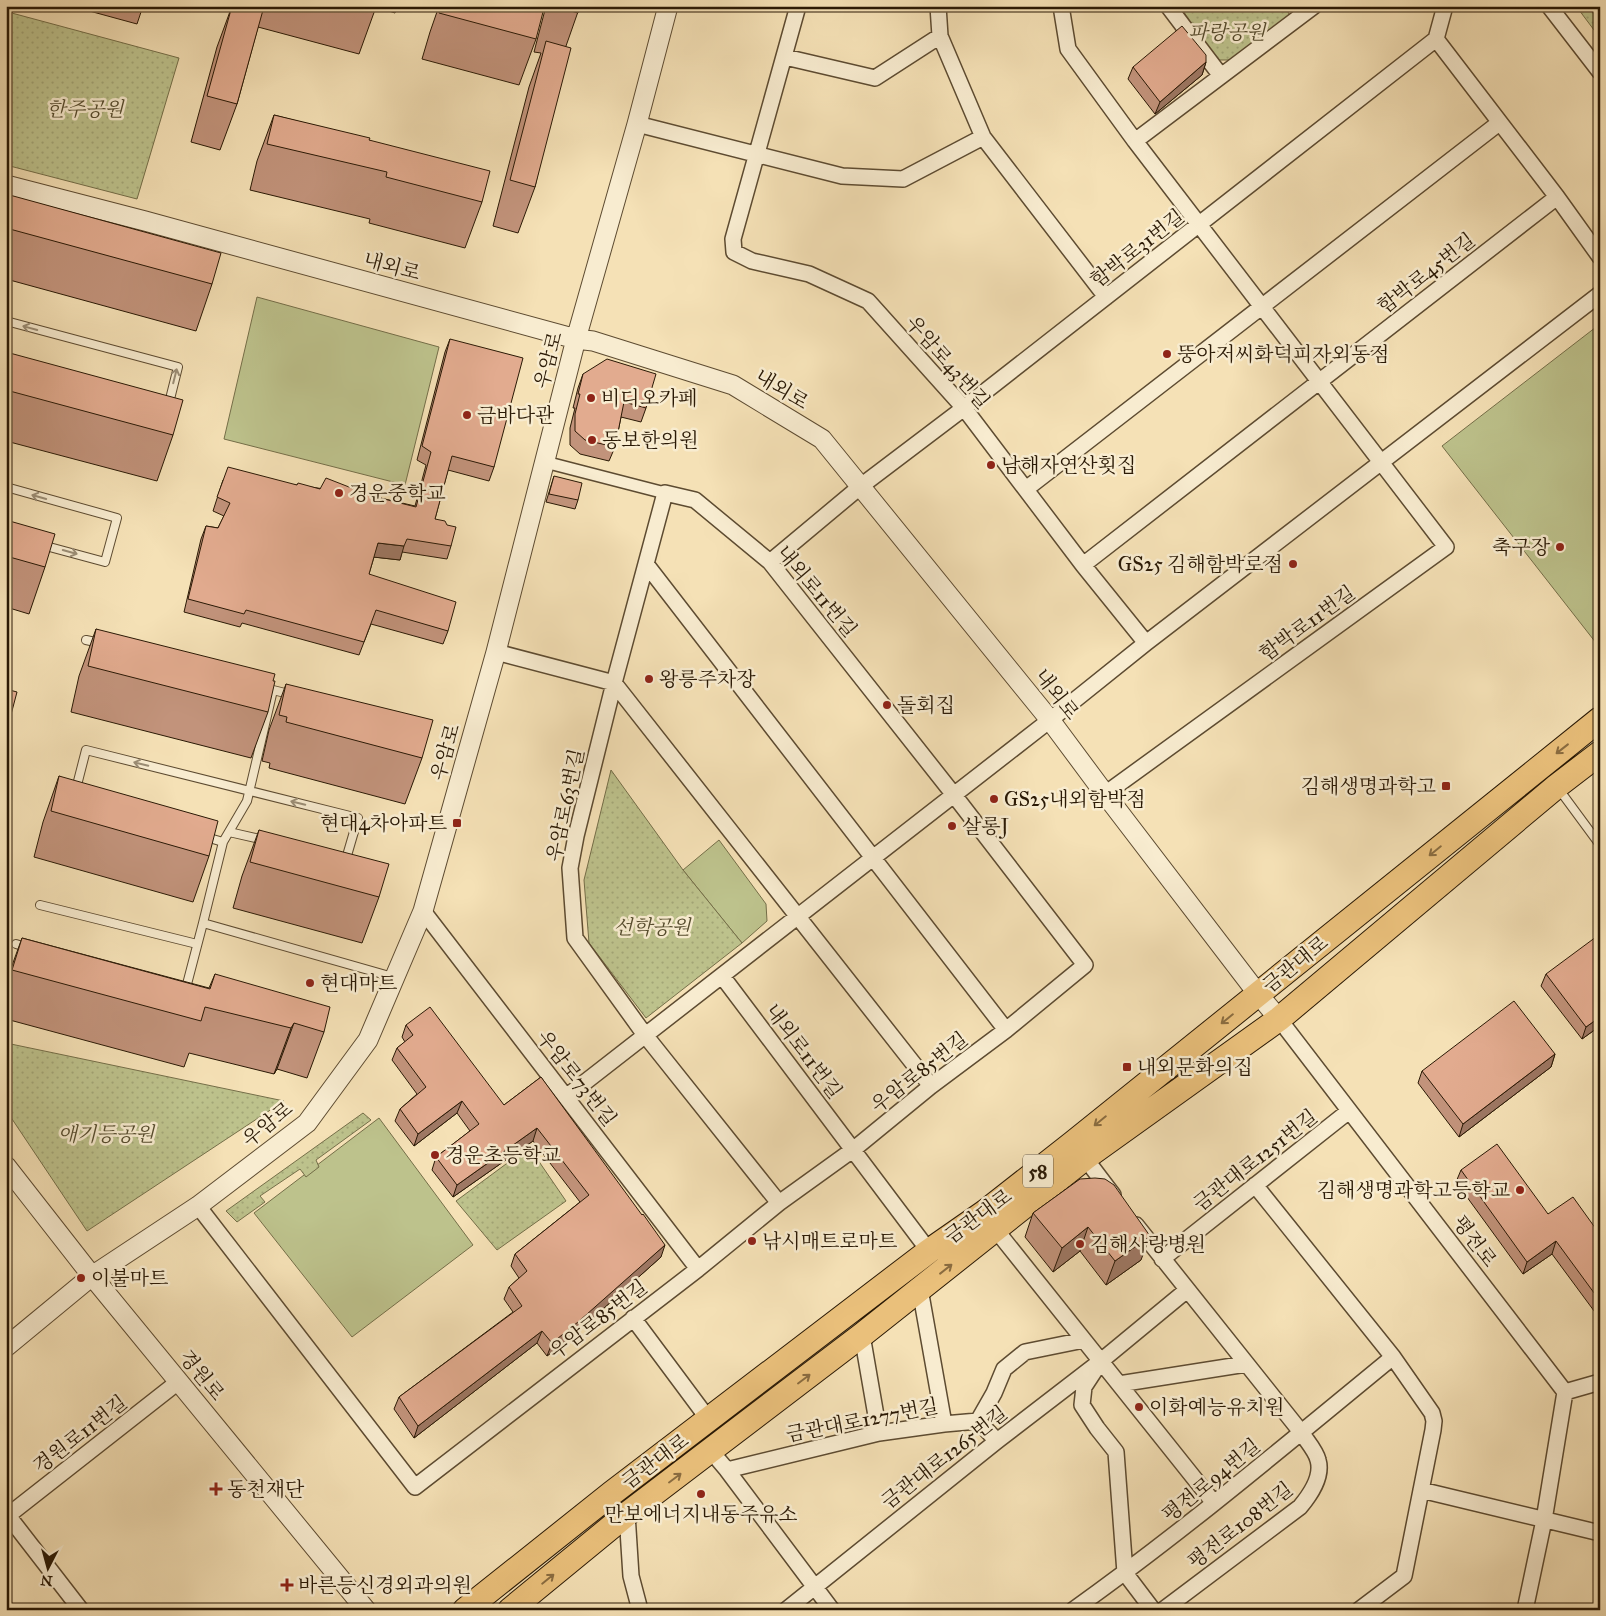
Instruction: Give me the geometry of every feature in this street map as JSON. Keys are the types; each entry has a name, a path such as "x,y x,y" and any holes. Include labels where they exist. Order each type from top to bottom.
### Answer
{"main road":[{"name":"금관대로","path":"465,1610 612,1493 929,1251 992,1206 1600,719"},
{"name":"금관대로","path":"510,1610 627,1514 862,1335 1085,1158 1279,1019 1557,786 1600,753"}],"street":[{"name":"우암로","path":"6,1347 92,1276 198,1206 307,1123 368,1040 423,911 496,652 576,339 637,124 668,6"},
{"path":"756,154 798,6"},
{"path":"938,6 940,36 983,138 1106,297"},
{"path":"1061,6 1068,49 1135,140 1381,462"},
{"path":"1168,6 1221,76"},
{"path":"1135,140 1314,6"},
{"path":"1445,6 1436,40 1498,123 1557,197 1600,257"},
{"path":"1549,6 1600,72"},
{"path":"785,57 875,78 940,36"},
{"name":"함박로31번길","path":"770,562 862,486 1436,40"},
{"path":"1026,489 1498,123"},
{"path":"637,124 842,176 903,179 983,138"},
{"name":"우암로43번길","path":"756,154 733,239 734,252 752,261 809,274 868,301 964,408 1083,565 1146,643"},
{"name":"내외로","path":"6,185 145,221 576,339 593,341 733,385 822,439 1050,720 1279,1019"},
{"name":"함박로45번길","path":"1083,565 1557,197"},
{"path":"566,1097 874,858 1146,643 1600,294"},
{"name":"내외로11번길","path":"545,462 695,500 770,562 1085,965"},
{"name":"함박로11번길","path":"1105,794 1446,547 1381,462"},
{"name":"우암로63번길","path":"645,1035 575,938 570,868 576,836 614,683 665,493"},
{"path":"646,564 1006,1030"},
{"path":"496,652 614,683 796,917 931,1086"},
{"name":"우암로73번길","path":"423,911 698,1269"},
{"name":"우암로85번길","path":"198,1206 415,1487 698,1269 780,1203 854,1149 931,1086 1006,1030 1085,965"},
{"name":"내외로11번길","path":"722,976 929,1251"},
{"name":"평전로","path":"1279,1019 1565,1392"},
{"path":"645,1035 780,1203"},
{"name":"금관대로1251번길","path":"1162,1259 1349,1111"},
{"name":"평전로108번길","path":"1085,1158 1162,1259 1301,1432 1318,1460 1317,1478 1311,1494 1300,1507 1163,1610"},
{"name":"경원로","path":"8,1173 366,1610"},
{"path":"1255,1185 1393,1357 1426,1403 1434,1421 1404,1576 1359,1610"},
{"path":"996,1230 1214,1503"},
{"path":"920,1289 944,1424"},
{"name":"금관대로1265번길","path":"786,1610 1187,1290"},
{"path":"633,1318 709,1420"},
{"path":"862,1335 879,1433"},
{"path":"997,1441 978,1421 994,1393 1004,1369 1025,1352 1084,1340"},
{"name":"평전로94번길","path":"1074,1610 1125,1573 1214,1503 1393,1357"},
{"path":"1100,1361 1084,1387 1082,1405 1116,1452 1125,1573 1153,1610"},
{"path":"1119,1384 1246,1364"},
{"name":"경원로11번길","path":"7,1515 178,1382"},
{"path":"1525,1610 1544,1520 1565,1392 1600,1382"},
{"name":"금관대로1277번길","path":"727,1470 879,1433 978,1421"},
{"path":"711,1451 832,1610"},
{"path":"1421,1490 1600,1533"},
{"name":"금관대로","path":"627,1514 631,1576 640,1610"},
{"path":"7,1515 81,1610"}],"lane":[{"path":"6,321 178,367 165,417"},
{"path":"6,487 117,518 105,562 33,542"},
{"path":"86,640 105,645"},
{"path":"255,685 302,697"},
{"path":"186,988 223,842 247,801 250,791 273,690"},
{"path":"74,794 86,750 358,818 346,859 337,857"},
{"path":"1557,786 1600,845"},
{"path":"229,832 274,842"},
{"path":"195,834 223,842"},
{"path":"40,905 197,944"},
{"path":"203,922 395,978"},
{"path":"16,944 35,949"},
{"path":"176,986 195,991"}],"green space":[{"name":"파랑공원","path":"1180,6 1285,6 1290,16 1232,60 1215,60"},
{"path":"1576,6 1600,6 1600,38"},
{"name":"한주공원","path":"8,12 179,58 137,199 6,165 6,18"},
{"path":"257,297 439,347 405,485 224,439"},
{"name":"축구장","path":"1600,324 1600,648 1442,446"},
{"name":"선학공원","path":"611,770 683,870 742,943 646,1018 589,943 584,880"},
{"path":"719,840 766,904 767,921 742,943 683,870"},
{"name":"애기등공원","path":"6,1043 284,1101 87,1231 6,1110"},
{"path":"363,1113 371,1120 316,1160 319,1167 306,1177 300,1169 260,1196 265,1202 237,1222 226,1211"},
{"path":"379,1118 473,1245 352,1337 254,1213"},
{"path":"529,1147 566,1201 497,1250 456,1201"}],"building":[{"path":"232,6 251,6 263,10 237,104 207,96"},
{"path":"441,6 523,6 543,12 536,39 439,13"},
{"path":"554,6 580,6 578,13"},
{"path":"1182,26 1206,55 1206,62 1160,102 1133,67"},
{"path":"546,41 571,48 535,187 510,180"},
{"path":"274,115 370,138 369,140 490,171 482,202 386,177 387,172 267,144"},
{"path":"6,194 221,253 212,284 6,228"},
{"path":"450,339 523,358 494,467 452,456 435,519 445,521 447,525 456,527 451,546 407,539 404,546 378,543 369,574 456,602 448,631 376,610 364,642 246,610 244,614 188,599 206,526 218,528 230,503 217,497 228,467 320,489 326,478 372,496 416,507 431,452 422,446"},
{"path":"6,352 183,400 173,435 6,390"},
{"path":"607,359 656,374 646,408 624,402 615,447 585,440 575,431 575,414 583,374"},
{"path":"554,476 582,483 578,500 549,494"},
{"path":"6,520 55,534 45,567 6,556"},
{"path":"96,629 275,674 268,712 88,666"},
{"path":"286,684 433,720 422,758 286,722 287,717 279,715"},
{"path":"6,689 17,692 8,726 6,726"},
{"path":"59,776 218,821 209,856 51,811"},
{"path":"259,830 389,864 379,897 250,862"},
{"path":"1600,934 1600,1017 1586,1027 1546,974"},
{"path":"22,938 210,989 215,974 330,1007 324,1032 294,1023 291,1028 205,1007 201,1021 12,970"},
{"path":"1514,1001 1555,1054 1463,1124 1422,1071"},
{"path":"430,1007 504,1105 541,1077 665,1245 552,1343 542,1331 418,1426 399,1397 522,1306 509,1287 527,1271 515,1254 589,1195 537,1128 457,1185 436,1157 479,1124 462,1101 418,1134 400,1109 426,1087 397,1048 413,1035 406,1025"},
{"path":"1497,1144 1548,1214 1573,1197 1596,1229 1600,1226 1600,1301 1556,1241 1527,1262 1461,1170"},
{"path":"1080,1179 1105,1179 1114,1185 1150,1236 1115,1261 1088,1227 1062,1248 1033,1213"}],"place":[{"name":"뚱아저씨화덕피자외동점","path":"1167,354"},
{"name":"비디오카페","path":"591,398"},
{"name":"금바다관","path":"467,415"},
{"name":"동보한의원","path":"592,440"},
{"name":"남해자연산횟집","path":"991,465"},
{"name":"경운중학교","path":"339,493"},
{"name":"축구장","path":"1560,547"},
{"name":"GS25 김해함박로점","path":"1293,564"},
{"name":"왕릉주차장","path":"649,679"},
{"name":"돌회집","path":"887,705"},
{"name":"김해생명과학고","path":"1446,786"},
{"name":"GS25내외함박점","path":"994,799"},
{"name":"현대4차아파트","path":"457,823"},
{"name":"살롱J","path":"952,826"},
{"name":"현대마트","path":"310,983"},
{"name":"내외문화의집","path":"1127,1067"},
{"name":"경운초등학교","path":"435,1155"},
{"name":"김해생명과학고등학교","path":"1520,1190"},
{"name":"낚시매트로마트","path":"752,1241"},
{"name":"김해사랑병원","path":"1080,1244"},
{"name":"이불마트","path":"81,1278"},
{"name":"이화예능유치원","path":"1139,1407"},
{"name":"동천재단","path":"216,1489"},
{"name":"만보에너지내동주유소","path":"701,1494"},
{"name":"바른등신경외과의원","path":"287,1585"}]}
